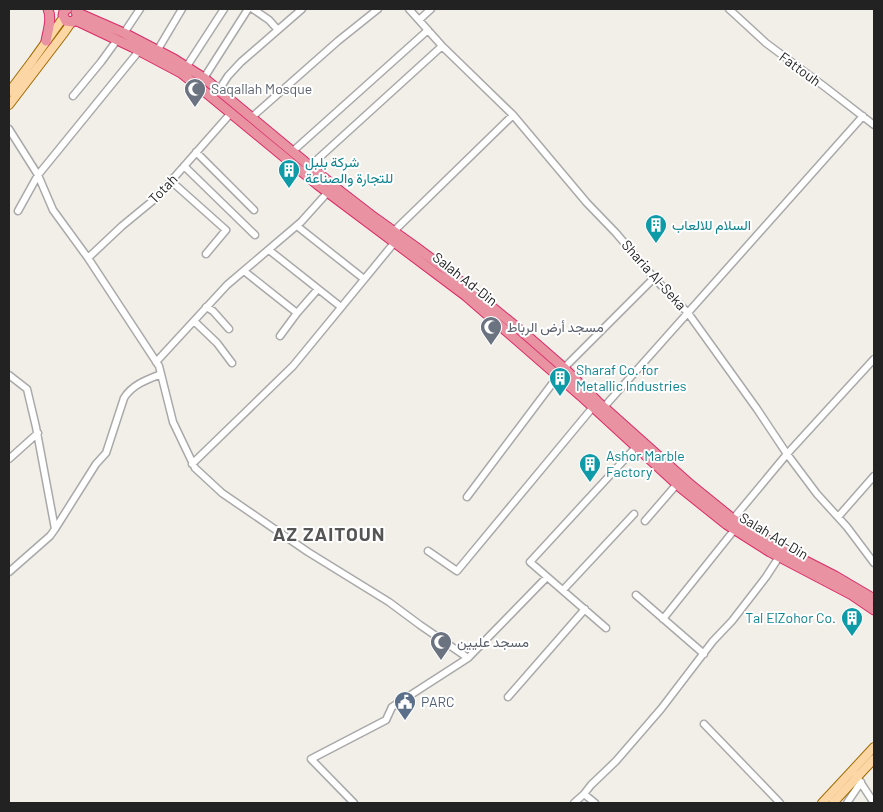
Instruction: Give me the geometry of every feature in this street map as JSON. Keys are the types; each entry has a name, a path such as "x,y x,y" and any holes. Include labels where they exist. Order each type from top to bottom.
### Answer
{"highway":[{"path":"46,41 50,21 48,9"},
{"name":"Salah Ad-Din","path":"55,9 124,33 187,66 204,78 375,218 467,286 564,368 691,486 733,519 784,550 836,576 874,599"},
{"name":"Salah Ad-Din","path":"72,14 181,73 328,192 466,296 677,484 735,529 779,557 852,595 874,610"}],"main road":[{"path":"9,92 46,41 72,14"},
{"path":"9,105 64,33 72,14"},
{"path":"822,803 857,777 874,748"},
{"path":"833,803 874,759"}],"street":[{"path":"124,33 140,9"},
{"path":"157,51 182,9"},
{"path":"187,66 224,9"},
{"path":"204,78 248,9"},
{"path":"253,9 269,20 278,30"},
{"path":"219,90 234,68 302,9"},
{"path":"252,117 338,41 378,9"},
{"path":"419,20 431,9"},
{"name":"Fattouh","path":"729,9 766,43 874,125"},
{"name":"Sharia Al-Seka","path":"412,10 443,47 513,115 654,278 688,313 787,454 817,494 874,562"},
{"path":"293,151 428,30"},
{"path":"73,96 117,40"},
{"path":"310,166 443,47"},
{"path":"18,211 38,175 139,50"},
{"name":"Totah","path":"88,258 156,198 231,113"},
{"path":"394,231 513,115"},
{"path":"604,406 863,116"},
{"path":"9,129 38,175 53,210 88,258 159,366 173,422 195,468 222,492 308,552 389,602 468,658"},
{"path":"196,152 254,210"},
{"path":"184,166 255,235"},
{"path":"171,181 226,230 206,254"},
{"path":"156,362 227,285 297,226 328,192"},
{"path":"297,226 364,279"},
{"path":"192,464 293,366 394,243"},
{"path":"268,250 341,308"},
{"path":"244,271 297,313"},
{"path":"564,368 654,278"},
{"path":"280,336 318,289"},
{"path":"206,307 213,311 228,329"},
{"path":"194,321 217,343 232,363"},
{"path":"733,519 787,454 874,359"},
{"path":"9,572 55,530 96,464 106,453 124,398 131,389 161,374"},
{"path":"9,376 27,389 38,434 55,530"},
{"path":"467,497 558,376"},
{"path":"428,552 457,571 592,407"},
{"path":"9,458 38,434"},
{"path":"606,628 530,562 636,447"},
{"path":"838,517 874,476"},
{"path":"645,521 677,484"},
{"path":"563,590 634,514"},
{"path":"663,619 735,529"},
{"path":"574,803 616,760 661,709 766,577 779,557"},
{"path":"354,803 311,759 386,720 392,707 468,658 547,577"},
{"path":"636,595 704,654"},
{"path":"508,697 585,609"},
{"path":"704,724 780,803"},
{"path":"857,777 874,803"},
{"path":"847,803 857,777"},
{"path":"584,794 595,803"}],"place":[{"name":"Saqallah Mosque","path":"195,108"},
{"name":"شركة بلبل للتجارة والصناعة","path":"289,189"},
{"name":"السلام للالعاب","path":"656,244"},
{"name":"مسجد أرض الرباط","path":"491,346"},
{"name":"Sharaf Co. for Metallic Industries","path":"560,397"},
{"name":"Ashor Marble Factory","path":"590,483"},
{"name":"Tal ElZohor Co.","path":"852,637"},
{"name":"مسجد عليين","path":"441,661"},
{"name":"PARC","path":"405,721"}],"district":[{"name":"AZ ZAITOUN","path":"329,534"}]}
